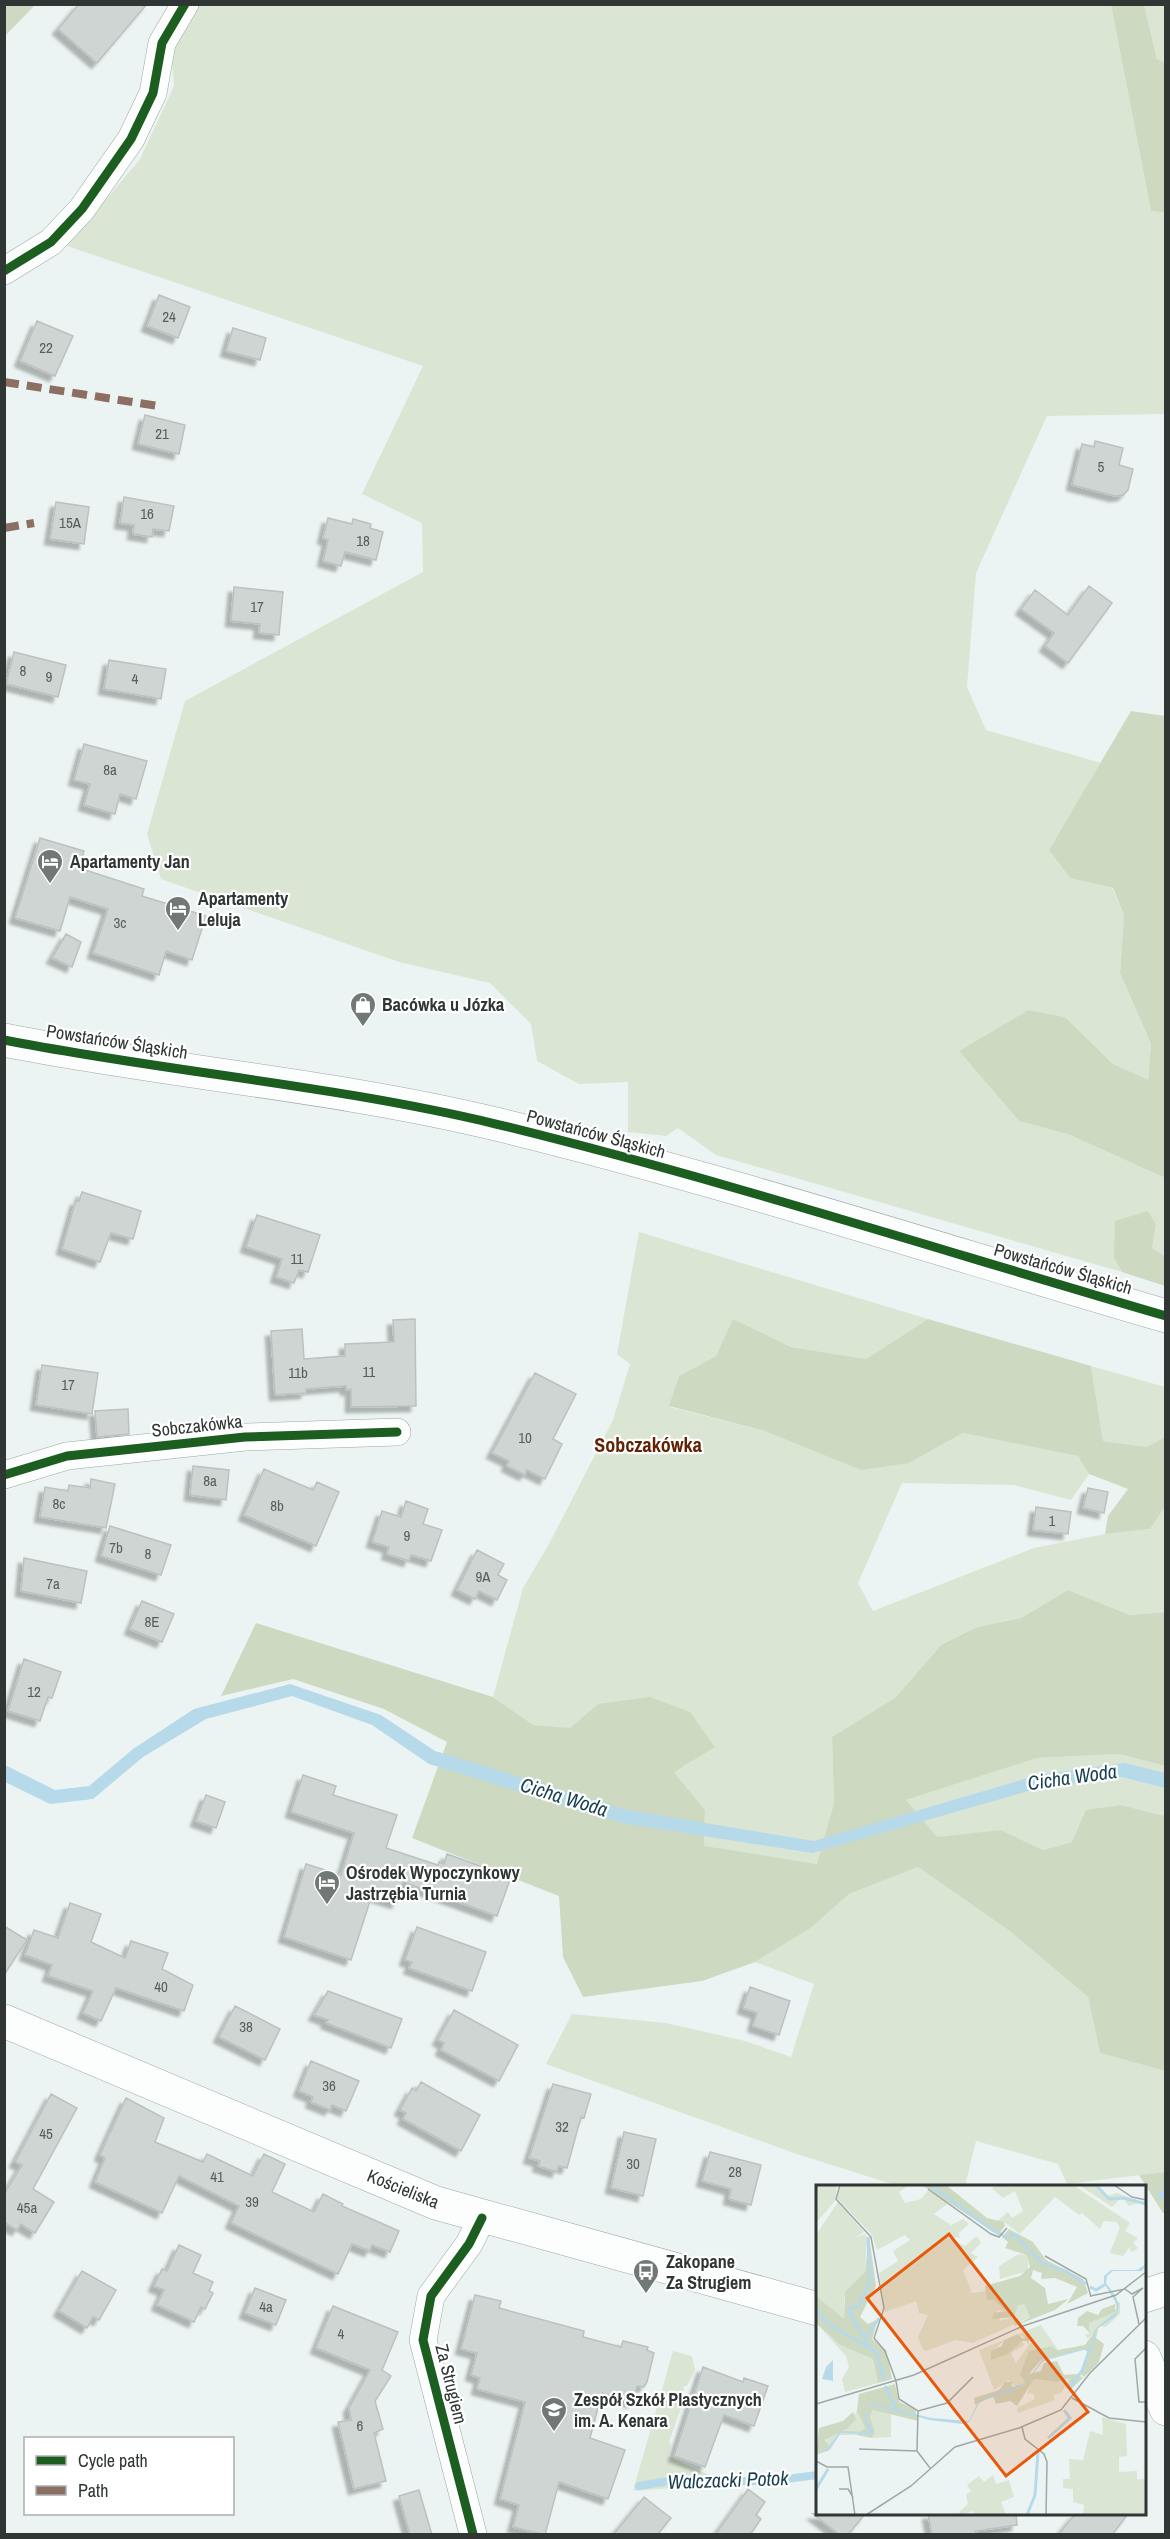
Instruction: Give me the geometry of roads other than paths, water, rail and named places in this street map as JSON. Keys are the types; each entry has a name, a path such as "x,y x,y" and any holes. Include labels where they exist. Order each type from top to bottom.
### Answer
{"street":[{"path":"4,271 51,242 82,209 131,139 153,93 162,43 185,4"},
{"name":"Powstańców Śląskich","path":"4,1040 337,1093 493,1124 664,1169 1166,1316"},
{"name":"Sobczakówka","path":"4,1475 40,1462 79,1455 245,1437 397,1432"},
{"name":"Kościeliska","path":"4,2021 397,2188 482,2218 816,2308"},
{"name":"Za Strugiem","path":"472,2532 423,2340 431,2296 469,2244 482,2218"},
{"path":"1146,2295 1166,2289"},
{"path":"1146,2362 1166,2409"}],"water":[{"name":"Cicha Woda","path":"290,1684 381,1715 435,1751 627,1810 814,1841 1038,1775 1125,1763 1165,1773 1165,1788 1122,1777 1039,1788 812,1853 622,1823 429,1764 372,1725 292,1696 206,1719 143,1757 93,1799 50,1804 5,1782 5,1765 55,1790 89,1786 133,1749 194,1709"}],"waterway":[{"name":"Walczacki Potok","path":"1162,2195 1166,2194"},
{"name":"Walczacki Potok","path":"639,2486 668,2481 770,2481 816,2475"}],"place":[{"name":"Apartamenty Jan","path":"50,885"},
{"name":"Apartamenty Leluja","path":"178,932"},
{"name":"Bacówka u Józka","path":"363,1028"},
{"name":"Ośrodek Wypoczynkowy Jastrzębia Turnia","path":"327,1906"},
{"name":"Zakopane Za Strugiem","path":"646,2295"},
{"name":"Zespół Szkół Plastycznych im. A. Kenara","path":"554,2433"}],"district":[{"name":"Sobczakówka","path":"648,1445"}]}
